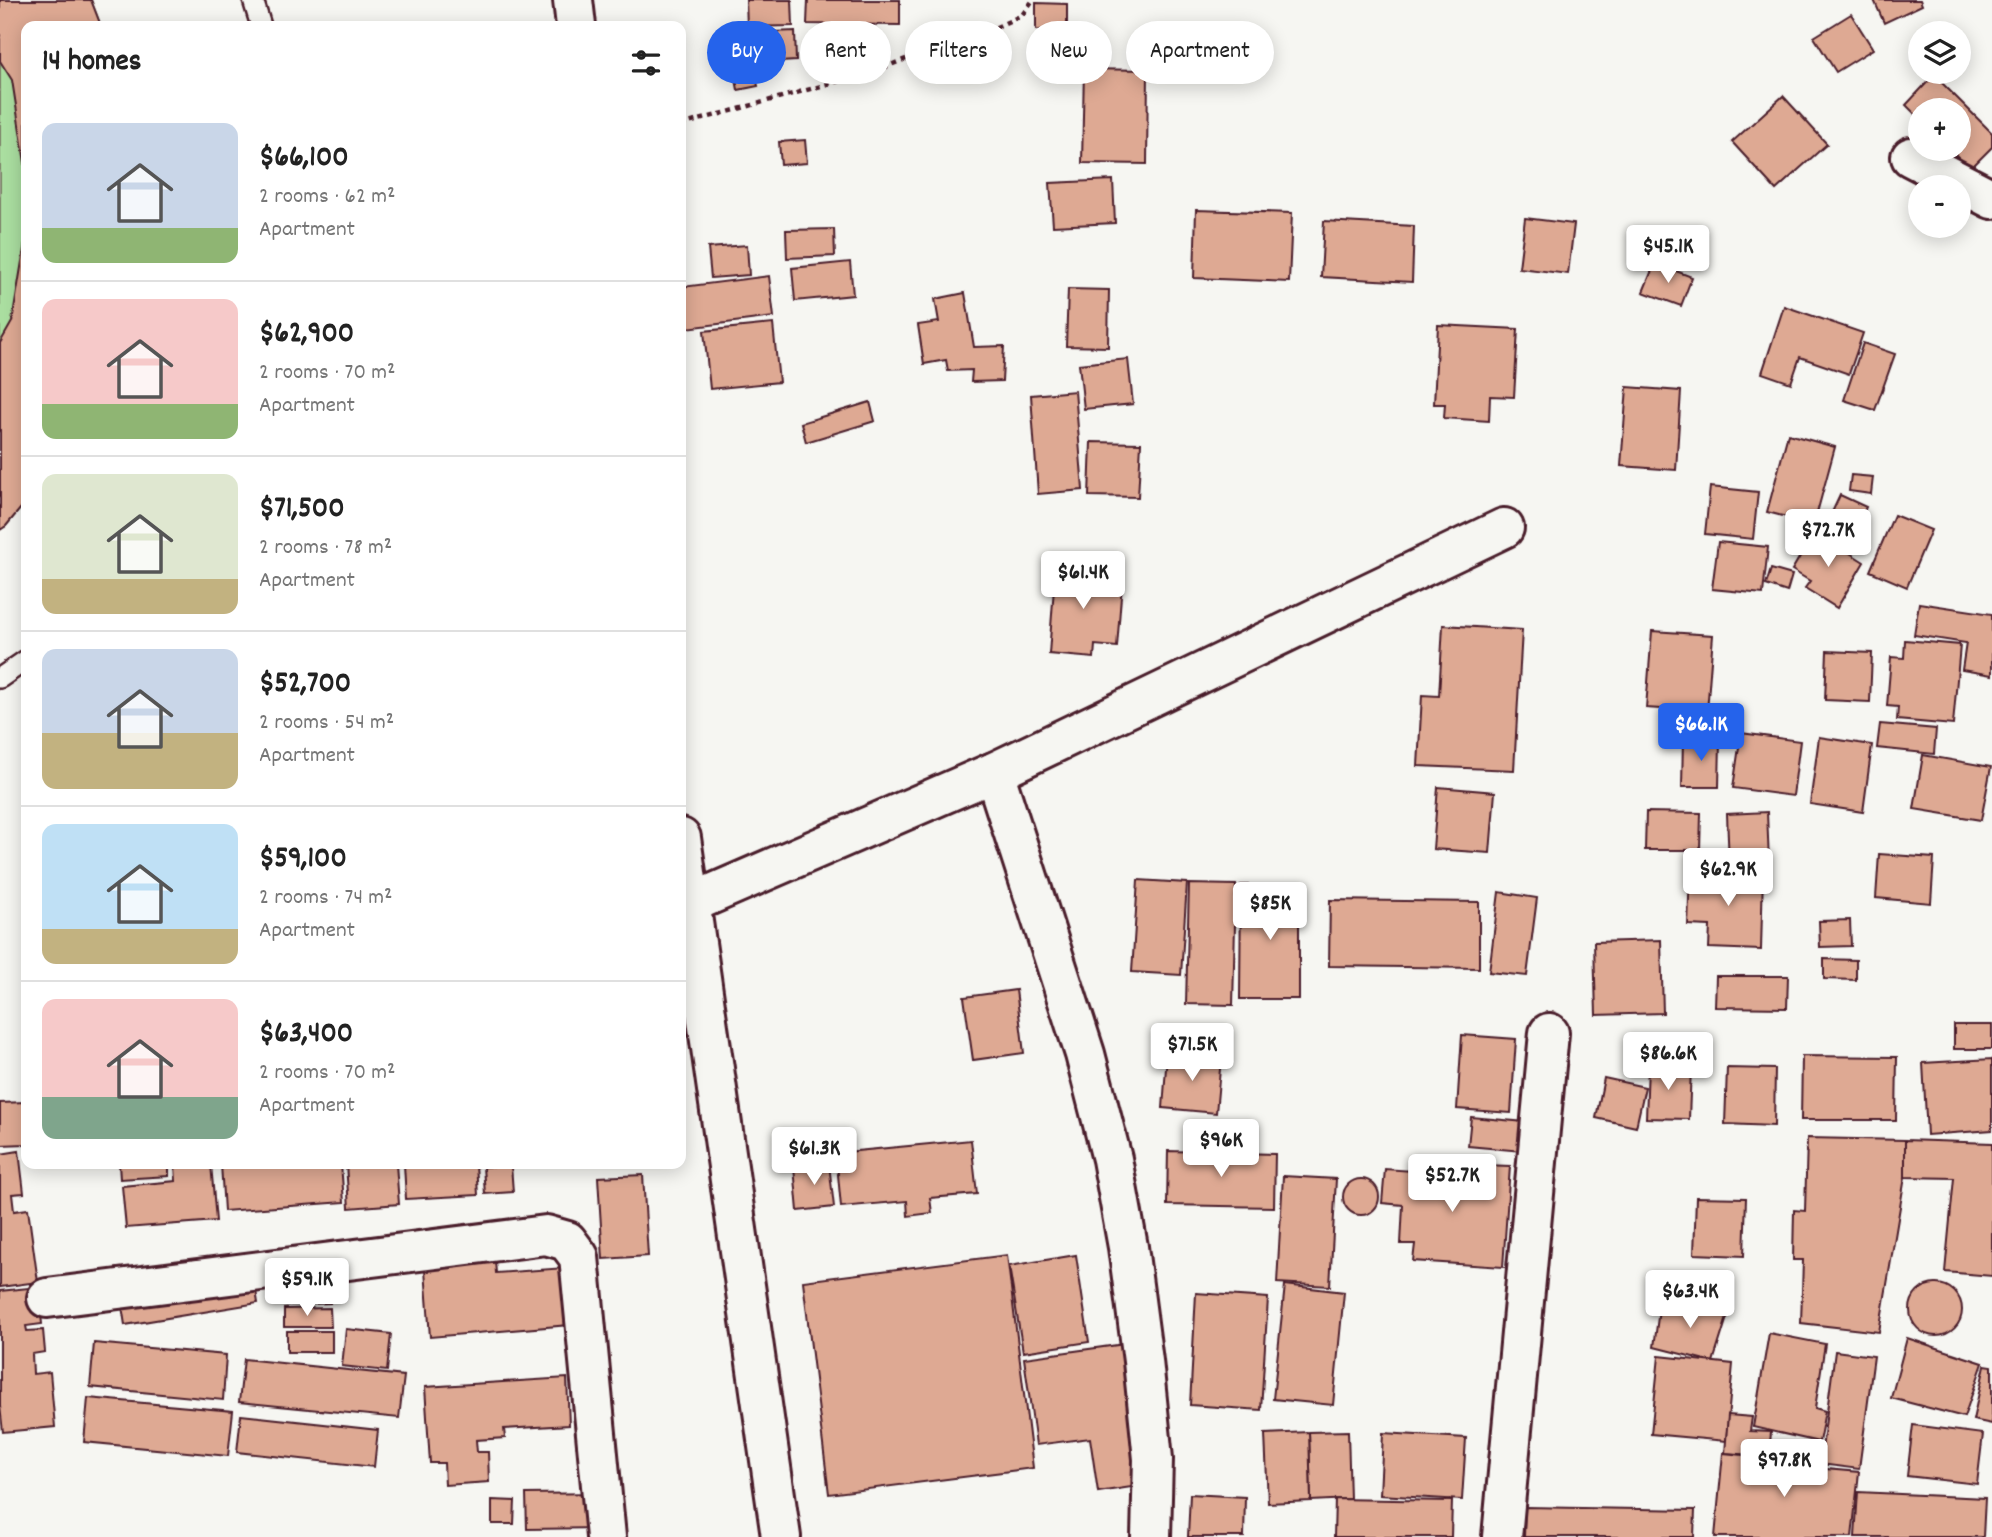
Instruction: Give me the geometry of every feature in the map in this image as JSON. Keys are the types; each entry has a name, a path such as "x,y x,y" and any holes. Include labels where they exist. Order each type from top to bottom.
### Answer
{"street":[{"path":"573,0 575,21"},
{"path":"1920,161 1992,199"},
{"path":"689,904 995,772 1504,528"},
{"path":"995,772 1085,1054 1112,1159 1129,1260 1153,1459 1151,1537"},
{"path":"686,879 780,1537"},
{"path":"1502,1537 1549,1032"},
{"path":"47,1298 546,1235 566,1241 579,1257 606,1537"}],"lane":[{"path":"253,0 259,21"},
{"path":"0,678 21,663"}],"path":[{"path":"686,124 875,71 986,32 1022,15 1033,0"}],"green space":[{"path":"0,0 91,0 99,21 21,21 21,508 0,530"}],"building":[{"path":"0,0 91,0 99,21 21,21 21,137 12,80 0,61"},
{"path":"746,0 792,0 793,26 786,26 786,21 747,21"},
{"path":"808,0 900,0 900,25 891,25 891,21 807,21"},
{"path":"1874,0 1920,0 1922,5 1884,23"},
{"path":"1036,3 1067,4 1067,21 1036,21"},
{"path":"1851,14 1873,49 1836,72 1814,37"},
{"path":"786,31 795,31 796,61 786,62"},
{"path":"1112,69 1126,70 1126,84 1148,84 1147,164 1082,163 1084,84 1112,84"},
{"path":"737,84 758,84 758,86 738,90"},
{"path":"1926,84 1943,84 1957,98 1913,98"},
{"path":"1783,96 1827,144 1776,190 1732,142"},
{"path":"1971,112 1992,133 1992,147 1970,169 1962,161 1971,161"},
{"path":"805,140 807,163 781,165 779,142"},
{"path":"1113,180 1115,223 1053,226 1050,183"},
{"path":"1196,210 1292,213 1289,282 1194,278"},
{"path":"1525,218 1574,224 1568,274 1519,268"},
{"path":"1324,221 1414,226 1412,282 1321,277"},
{"path":"834,229 835,256 787,258 786,230"},
{"path":"747,245 749,275 711,278 708,248"},
{"path":"850,262 853,295 795,301 792,268"},
{"path":"1655,263 1692,277 1681,306 1643,292"},
{"path":"21,267 21,508 0,530 0,343 12,322"},
{"path":"769,276 774,317 687,328 686,286"},
{"path":"1068,289 1109,290 1108,347 1066,346"},
{"path":"965,293 974,347 1004,346 1002,381 971,382 972,370 948,371 946,360 924,364 918,325 939,322 935,299"},
{"path":"1784,306 1863,333 1849,374 1800,357 1791,383 1762,373"},
{"path":"773,324 779,382 710,389 704,331"},
{"path":"1438,325 1518,329 1514,397 1490,396 1489,421 1444,418 1445,404 1434,404"},
{"path":"1863,343 1895,354 1875,410 1844,400"},
{"path":"1128,359 1133,404 1084,409 1079,364"},
{"path":"1627,387 1681,391 1676,470 1621,466"},
{"path":"1075,391 1083,490 1038,494 1031,395"},
{"path":"870,402 875,421 806,442 801,423"},
{"path":"1788,434 1835,447 1814,524 1767,512"},
{"path":"1091,442 1141,443 1138,497 1089,496"},
{"path":"1851,475 1873,477 1871,494 1849,491"},
{"path":"1710,487 1758,492 1753,539 1705,534"},
{"path":"1840,495 1866,507 1855,532 1828,521"},
{"path":"1894,515 1931,530 1907,587 1870,571"},
{"path":"1815,531 1864,562 1837,608 1805,588 1810,581 1792,570"},
{"path":"1718,542 1768,547 1763,594 1712,589"},
{"path":"1056,561 1095,564 1094,582 1122,584 1117,647 1095,645 1094,658 1049,654"},
{"path":"1771,569 1792,575 1787,592 1766,585"},
{"path":"1919,603 1992,614 1992,675 1962,670 1966,643 1914,635"},
{"path":"1443,625 1522,630 1514,770 1418,766 1422,695 1439,696"},
{"path":"1652,631 1713,635 1707,712 1646,708"},
{"path":"1905,640 1960,645 1953,725 1897,720 1898,707 1887,706 1891,657 1904,658"},
{"path":"1827,651 1872,653 1870,702 1825,700"},
{"path":"1880,724 1936,729 1934,754 1877,748"},
{"path":"1741,733 1800,741 1793,796 1733,788"},
{"path":"1819,737 1872,745 1863,812 1810,804"},
{"path":"1683,739 1720,740 1719,787 1682,787"},
{"path":"1923,755 1991,767 1981,820 1914,809"},
{"path":"1438,787 1495,792 1490,853 1433,849"},
{"path":"1646,812 1701,813 1700,850 1645,850"},
{"path":"1767,812 1769,863 1729,864 1727,814"},
{"path":"1879,854 1934,858 1931,903 1876,898"},
{"path":"1690,871 1763,873 1761,950 1709,948 1710,926 1688,925"},
{"path":"1138,880 1187,883 1181,975 1132,972"},
{"path":"1189,884 1236,885 1233,1005 1186,1004"},
{"path":"1241,885 1299,885 1299,999 1240,999"},
{"path":"1499,892 1537,898 1527,976 1489,972"},
{"path":"1330,900 1479,902 1479,968 1329,966"},
{"path":"1850,920 1851,946 1820,947 1819,921"},
{"path":"1661,940 1663,1013 1596,1015 1594,942"},
{"path":"1824,959 1856,960 1856,980 1824,979"},
{"path":"1716,976 1788,976 1787,1008 1715,1007"},
{"path":"1016,990 1024,1053 973,1060 964,997"},
{"path":"1954,1025 1992,1025 1992,1049 1954,1049"},
{"path":"1462,1035 1516,1039 1511,1113 1457,1109"},
{"path":"1167,1054 1221,1058 1216,1113 1163,1108"},
{"path":"1802,1056 1897,1057 1896,1120 1801,1120"},
{"path":"1992,1059 1992,1130 1927,1135 1923,1063"},
{"path":"1648,1066 1691,1067 1689,1119 1646,1118"},
{"path":"1727,1068 1775,1069 1774,1126 1725,1124"},
{"path":"1604,1078 1645,1087 1636,1127 1596,1118"},
{"path":"21,1102 21,1144 0,1145 0,1103"},
{"path":"1471,1117 1525,1122 1522,1151 1468,1146"},
{"path":"1807,1138 1905,1140 1905,1177 1879,1332 1801,1323 1803,1260 1793,1260 1794,1210 1805,1211"},
{"path":"971,1140 977,1194 930,1198 932,1213 908,1216 907,1201 841,1207 836,1153"},
{"path":"1905,1140 1992,1143 1992,1276 1945,1272 1954,1178 1905,1177"},
{"path":"19,1151 24,1193 12,1194 14,1211 28,1209 38,1282 0,1287 0,1154"},
{"path":"1168,1151 1275,1154 1274,1207 1167,1205"},
{"path":"829,1164 834,1207 798,1211 794,1167"},
{"path":"1484,1165 1510,1166 1503,1267 1413,1261 1415,1244 1401,1244 1403,1205 1382,1203 1385,1169 1483,1176"},
{"path":"119,1169 169,1169 169,1176 120,1179"},
{"path":"175,1169 211,1169 216,1221 126,1228 122,1186 176,1181"},
{"path":"221,1169 341,1169 344,1202 224,1211"},
{"path":"346,1169 396,1169 399,1204 349,1208"},
{"path":"404,1169 476,1169 478,1195 406,1199"},
{"path":"483,1169 511,1169 513,1192 485,1194"},
{"path":"643,1175 648,1256 603,1259 598,1177"},
{"path":"1283,1176 1336,1179 1330,1286 1277,1283"},
{"path":"1361,1179 1374,1184 1379,1197 1374,1210 1361,1215 1348,1210 1343,1197 1348,1184"},
{"path":"1696,1197 1746,1198 1744,1256 1694,1254"},
{"path":"493,1237 496,1273 565,1268 569,1325 430,1337 423,1243"},
{"path":"1007,1255 1033,1468 829,1494 803,1281"},
{"path":"1076,1255 1089,1342 1023,1352 1009,1266"},
{"path":"252,1265 258,1303 125,1325 119,1287"},
{"path":"329,1281 330,1303 285,1305 283,1284"},
{"path":"1936,1284 1955,1291 1962,1310 1955,1329 1936,1336 1917,1329 1910,1310 1917,1291"},
{"path":"1285,1285 1344,1292 1333,1405 1273,1399"},
{"path":"38,1287 42,1324 26,1326 27,1331 43,1330 45,1352 32,1354 33,1374 50,1372 55,1427 3,1432 0,1406 0,1291"},
{"path":"1196,1293 1268,1298 1261,1410 1190,1405"},
{"path":"1660,1302 1729,1311 1713,1362 1654,1347"},
{"path":"330,1308 331,1327 284,1327 284,1309"},
{"path":"346,1329 391,1334 387,1371 342,1366"},
{"path":"287,1331 332,1331 332,1352 287,1352"},
{"path":"1769,1333 1825,1344 1815,1408 1825,1411 1819,1442 1753,1427"},
{"path":"1907,1338 1983,1363 1964,1417 1891,1398"},
{"path":"94,1343 226,1355 223,1400 90,1387"},
{"path":"1125,1344 1145,1485 1098,1492 1090,1438 1036,1445 1024,1358"},
{"path":"1835,1351 1874,1356 1859,1469 1820,1464"},
{"path":"1659,1356 1733,1364 1726,1441 1651,1434"},
{"path":"244,1359 404,1376 399,1418 239,1402"},
{"path":"1985,1365 1992,1366 1992,1424 1973,1420"},
{"path":"567,1378 569,1425 504,1429 505,1438 476,1440 477,1452 488,1452 489,1482 445,1485 444,1463 430,1463 425,1387"},
{"path":"88,1398 233,1411 228,1456 84,1442"},
{"path":"241,1415 378,1430 374,1467 237,1452"},
{"path":"1728,1415 1752,1417 1750,1431 1771,1432 1769,1456 1725,1453"},
{"path":"1913,1425 1983,1434 1977,1484 1907,1476"},
{"path":"1348,1431 1350,1499 1311,1501 1309,1432"},
{"path":"1309,1432 1311,1501 1268,1503 1265,1434"},
{"path":"1383,1433 1466,1438 1462,1500 1380,1495"},
{"path":"1723,1453 1804,1461 1803,1467 1859,1472 1852,1537 1715,1537"},
{"path":"1858,1492 1985,1498 1983,1537 1855,1537"},
{"path":"602,1493 603,1528 527,1529 526,1494"},
{"path":"1190,1494 1245,1497 1244,1537 1188,1537"},
{"path":"1335,1499 1452,1501 1451,1537 1334,1537"},
{"path":"492,1500 515,1501 514,1524 492,1524"},
{"path":"1525,1507 1695,1510 1694,1537 1524,1537"}]}
